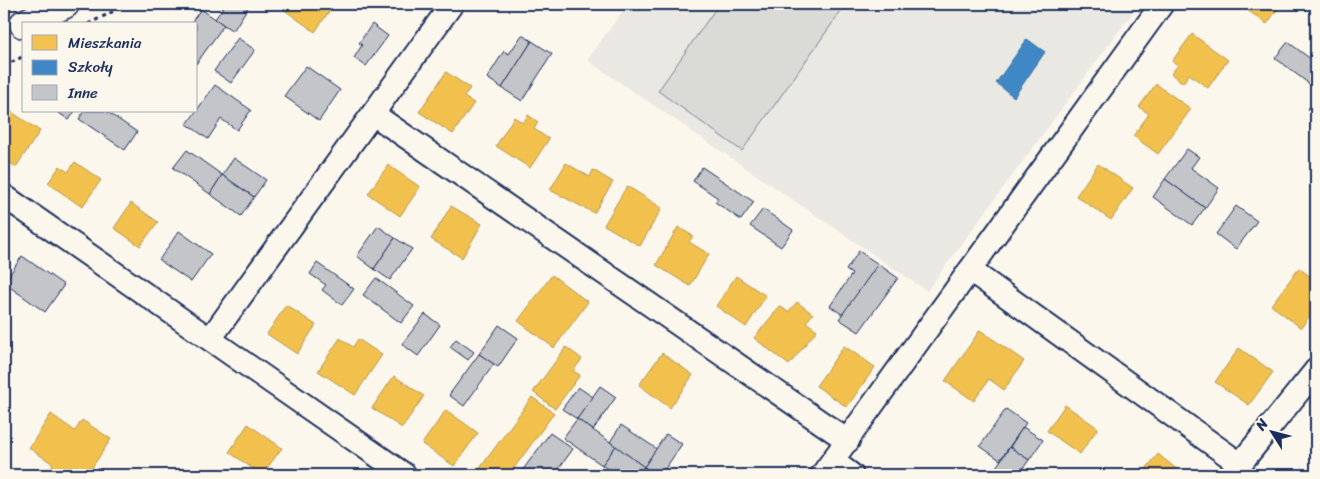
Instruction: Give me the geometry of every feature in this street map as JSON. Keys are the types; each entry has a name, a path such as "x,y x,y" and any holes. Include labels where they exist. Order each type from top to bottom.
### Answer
{"main road":[{"path":"28,22 65,4"},
{"path":"4,34 22,25"}],"street":[{"path":"210,339 452,4"},
{"path":"852,475 828,468 1162,4"},
{"path":"373,114 848,441"},
{"path":"4,196 405,475"},
{"path":"970,270 1235,470 1316,370"}],"path":[{"path":"92,22 128,4"},
{"path":"4,66 22,57"}],"shaded area":[{"path":"628,4 1139,4 927,291 587,60"},
{"path":"719,4 846,4 742,151 658,91"}],"building: Mieszkania":[{"path":"276,4 323,4 330,10 315,32"},
{"path":"1239,4 1281,4 1267,24"},
{"path":"1192,34 1228,60 1208,88 1189,74 1183,83 1171,74 1178,65 1172,61"},
{"path":"446,72 470,88 464,97 474,103 453,134 419,112"},
{"path":"1156,84 1191,109 1158,154 1133,136 1149,114 1139,107"},
{"path":"10,111 40,131 16,167 4,159 4,121"},
{"path":"528,115 538,122 534,129 549,139 530,168 496,146 514,117 523,123"},
{"path":"75,162 101,180 82,207 48,183 60,166 68,172"},
{"path":"566,163 590,177 593,170 613,182 594,213 550,190"},
{"path":"1098,164 1133,188 1111,220 1076,196"},
{"path":"388,165 420,187 400,216 368,194"},
{"path":"627,186 662,208 640,246 604,225"},
{"path":"131,203 158,222 140,246 114,228"},
{"path":"451,206 482,224 462,258 431,239"},
{"path":"678,227 693,236 689,242 709,254 690,286 656,265"},
{"path":"1316,242 1316,253 1311,249"},
{"path":"1299,268 1316,281 1316,307 1301,328 1271,305"},
{"path":"552,275 588,302 554,348 518,321"},
{"path":"736,276 766,296 746,327 716,306"},
{"path":"797,302 813,314 806,322 817,330 789,365 754,338 780,306 788,312"},
{"path":"286,305 316,325 297,354 267,334"},
{"path":"980,330 1024,361 1004,390 989,379 974,401 945,381"},
{"path":"340,338 353,347 358,339 382,355 355,395 318,371"},
{"path":"844,346 875,367 847,407 816,386"},
{"path":"566,347 582,359 573,371 580,375 555,409 533,392"},
{"path":"1239,348 1273,372 1249,405 1215,382"},
{"path":"662,353 693,375 670,408 639,385"},
{"path":"394,376 424,396 402,428 372,408"},
{"path":"532,397 554,413 509,475 475,475"},
{"path":"1065,405 1098,428 1080,454 1047,431"},
{"path":"446,410 478,433 454,466 422,444"},
{"path":"51,414 75,431 82,420 111,439 87,475 46,475 53,464 29,448"},
{"path":"248,424 282,448 262,475 229,452"},
{"path":"1158,454 1184,475 1141,475"}],"building: Szkoły":[{"path":"1027,39 1045,52 1014,97 996,83"}],"building: Inne":[{"path":"220,4 250,4 233,31 215,19 224,6"},
{"path":"201,9 224,25 198,61 198,22 191,22"},
{"path":"372,24 388,36 366,66 354,58 362,45 359,43"},
{"path":"522,35 532,41 502,88 487,78 504,51 509,54"},
{"path":"238,38 255,50 231,83 214,71"},
{"path":"532,41 552,54 522,101 502,88"},
{"path":"1288,42 1316,63 1316,89 1275,58"},
{"path":"306,66 340,90 319,121 284,96"},
{"path":"215,85 251,110 237,130 221,119 208,139 187,124 196,112 198,112 198,109"},
{"path":"1316,97 1316,115 1308,109"},
{"path":"57,112 74,112 69,120"},
{"path":"83,112 107,112 137,132 125,150 79,119"},
{"path":"1187,149 1199,157 1191,168 1219,188 1205,208 1165,179"},
{"path":"187,150 222,175 210,194 173,168"},
{"path":"234,158 266,180 254,197 222,175"},
{"path":"702,167 754,202 741,220 715,202 718,198 693,181"},
{"path":"222,175 254,197 241,216 210,194"},
{"path":"1165,179 1205,208 1192,225 1153,197"},
{"path":"1236,206 1257,221 1236,249 1216,234"},
{"path":"763,209 793,230 781,247 750,226"},
{"path":"378,226 395,238 374,269 357,256"},
{"path":"179,231 211,254 191,282 159,260"},
{"path":"395,238 412,249 390,280 374,269"},
{"path":"859,251 878,264 843,315 830,306 852,274 846,270"},
{"path":"22,256 64,285 45,312 4,283"},
{"path":"317,263 354,289 342,305 322,290 326,285 310,274"},
{"path":"878,264 898,278 859,332 839,319"},
{"path":"376,278 414,306 401,323 363,295"},
{"path":"425,314 440,325 418,356 402,344"},
{"path":"499,325 518,338 498,367 479,354"},
{"path":"456,339 474,352 468,360 450,347"},
{"path":"479,354 494,364 464,406 449,395"},
{"path":"600,386 616,397 593,430 577,419"},
{"path":"578,387 593,397 577,419 562,409"},
{"path":"1006,409 1026,423 1000,460 980,446"},
{"path":"577,419 616,446 602,465 563,438"},
{"path":"621,425 657,449 644,467 610,442"},
{"path":"1023,427 1043,440 1029,460 1010,447"},
{"path":"550,433 573,449 554,475 519,475"},
{"path":"666,434 682,444 661,475 657,475 644,467"},
{"path":"616,446 644,467 639,475 616,475 602,465"},
{"path":"1010,447 1029,460 1018,475 1009,470 1006,474 996,467"},
{"path":"644,467 657,475 639,475"}]}
